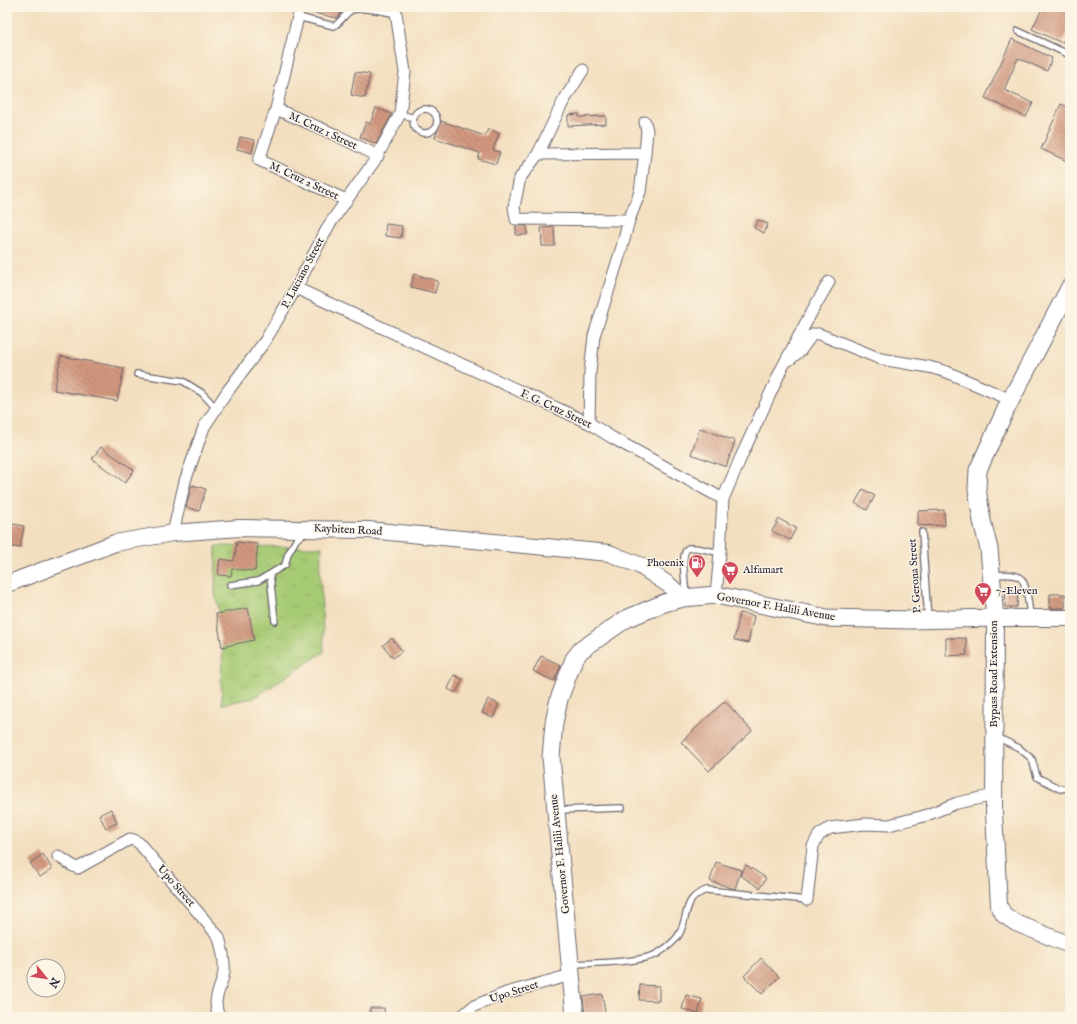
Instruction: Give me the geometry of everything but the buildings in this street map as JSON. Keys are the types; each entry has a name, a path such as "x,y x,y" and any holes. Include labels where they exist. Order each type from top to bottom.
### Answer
{"main road":[{"name":"Bypass Road Extension","path":"994,618 989,549 982,521 977,489 978,470 1011,400 1070,287"},
{"name":"Governor F. Halili Avenue","path":"575,1017 551,757 554,723 559,698 574,659 581,650 626,619 664,603 685,598 716,595 827,618 994,618"}],"street":[{"name":"P. Luciano Street","path":"172,533 185,482 204,427 216,408 265,341 296,288 329,225 378,156 400,114 405,72 395,11"},
{"path":"276,109 298,17"},
{"path":"583,70 563,102 538,154 520,178 514,207 516,219 629,220"},
{"name":"M. Cruz 1 Street","path":"266,140 276,109 336,135 378,156"},
{"path":"589,423 590,372 594,336 629,220 640,192 645,153 645,122"},
{"name":"M. Cruz 2 Street","path":"266,140 259,160 346,200"},
{"path":"538,154 645,153"},
{"path":"716,595 724,499 741,457 782,368 810,313 829,282"},
{"name":"F. G. Cruz Street","path":"296,288 589,423 611,437 724,499"},
{"path":"785,363 801,350 814,334 819,334 881,359 929,367 947,372 1011,400"},
{"name":"Kaybiten Road","path":"7,584 115,543 172,533 239,528 368,530 609,553 639,565 669,585 685,598"},
{"name":"Governor F. Halili Avenue","path":"994,618 1070,618"},
{"name":"Bypass Road Extension","path":"994,618 994,796 999,906 1004,915 1016,923 1070,945"},
{"path":"807,900 813,846 819,835 830,828 865,824 889,825 924,816 957,803 994,796"},
{"name":"Upo Street","path":"58,856 78,868 130,839 139,843 219,937 223,953 224,971 215,1001 219,1017"},
{"name":"Upo Street","path":"460,1017 474,1006 571,969"}],"lane":[{"path":"298,17 334,26 349,12 356,8 395,11"},
{"path":"1018,31 1070,55"},
{"path":"426,109 434,112 438,120 435,128 429,133 420,132 414,126 414,118 418,111 426,109"},
{"path":"400,114 414,118"},
{"path":"137,374 183,381 202,393 216,408"},
{"path":"230,585 258,581 285,565 288,554 296,540 307,529"},
{"name":"P. Gerona Street","path":"922,532 928,619"},
{"path":"685,598 683,556 686,550 688,548 720,553"},
{"path":"270,575 275,620"},
{"path":"992,575 1017,576 1022,579 1026,589 1031,618"},
{"path":"994,735 1019,748 1032,759 1037,777 1060,789 1070,787"},
{"path":"556,810 622,808"},
{"path":"571,969 659,954 678,935 689,904 698,893 708,890 807,900"}],"green space":[{"path":"216,546 322,547 320,569 324,652 254,698 222,704 221,679 224,632 215,594"}],"place":[{"name":"Phoenix","path":"697,578"},
{"name":"Alfamart","path":"730,585"},
{"name":"7-Eleven","path":"983,606"}]}
